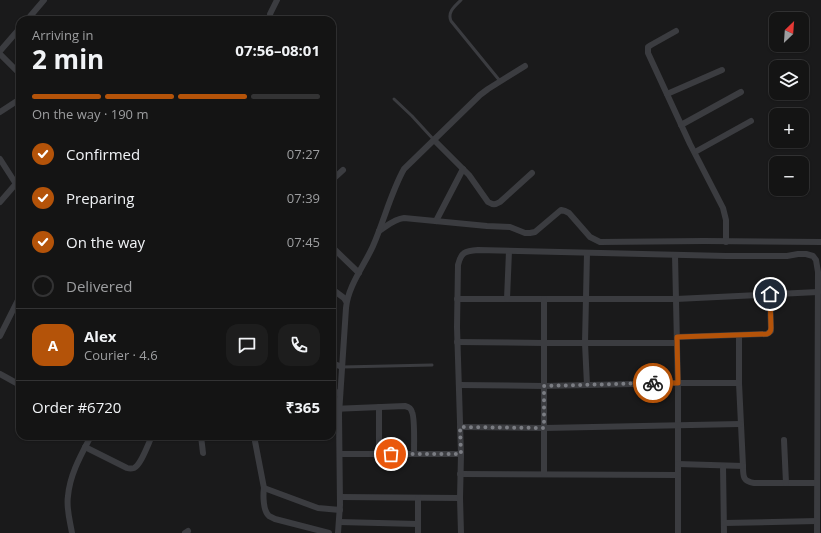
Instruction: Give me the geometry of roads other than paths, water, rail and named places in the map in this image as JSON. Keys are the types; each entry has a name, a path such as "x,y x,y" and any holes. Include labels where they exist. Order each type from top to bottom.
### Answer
{"street":[{"path":"30,16 44,0"},
{"path":"270,16 277,0"},
{"path":"676,31 651,45 647,50 681,125 723,208 726,220 726,242"},
{"path":"0,51 16,33"},
{"path":"0,54 16,68"},
{"path":"338,533 340,510 339,409 346,301 371,250 398,180 404,169 480,95 525,66"},
{"path":"667,94 722,70"},
{"path":"681,125 741,92"},
{"path":"0,112 16,102"},
{"path":"694,152 751,121"},
{"path":"434,140 470,175 488,202 493,205 500,202 532,173"},
{"path":"0,159 16,179"},
{"path":"436,221 463,169"},
{"path":"336,176 343,170"},
{"path":"0,202 16,184"},
{"path":"379,231 394,220 404,218 510,227 525,233 530,233 535,232 561,210 569,213 590,237 600,242 821,242"},
{"path":"336,251 359,273"},
{"path":"461,533 458,265 463,253 468,251 787,256 806,254 813,256 816,260 818,272 819,415 817,483 819,504 817,533"},
{"path":"507,299 509,251"},
{"path":"587,253 587,385"},
{"path":"675,255 678,383 678,533"},
{"path":"336,292 346,301"},
{"path":"458,299 676,299 818,292"},
{"path":"458,342 586,343 677,340 767,334 771,331 770,294"},
{"path":"544,299 544,474"},
{"path":"0,336 16,308"},
{"path":"739,335 740,424 744,479 748,482 817,483"},
{"path":"336,365 342,367"},
{"path":"0,374 16,383"},
{"path":"459,385 544,386 739,383"},
{"path":"336,392 340,394"},
{"path":"379,407 379,454"},
{"path":"339,409 408,407 414,415 414,454"},
{"path":"460,427 544,428 740,424"},
{"path":"72,533 68,511 68,497 73,474 89,440"},
{"path":"86,447 130,469 134,468 140,461 150,440"},
{"path":"201,440 203,453"},
{"path":"255,440 264,488 263,495 266,512 270,517 329,533"},
{"path":"784,440 786,482"},
{"path":"340,454 461,454"},
{"path":"678,464 743,466"},
{"path":"723,466 724,533"},
{"path":"460,474 678,475"},
{"path":"264,488 318,508 340,510"},
{"path":"340,497 460,498"},
{"path":"418,498 418,533"},
{"path":"724,523 817,521"},
{"path":"339,522 418,524"}],"lane":[{"path":"461,0 449,13 449,17 500,81"},
{"path":"394,99 434,140"},
{"path":"342,367 432,365"}]}
